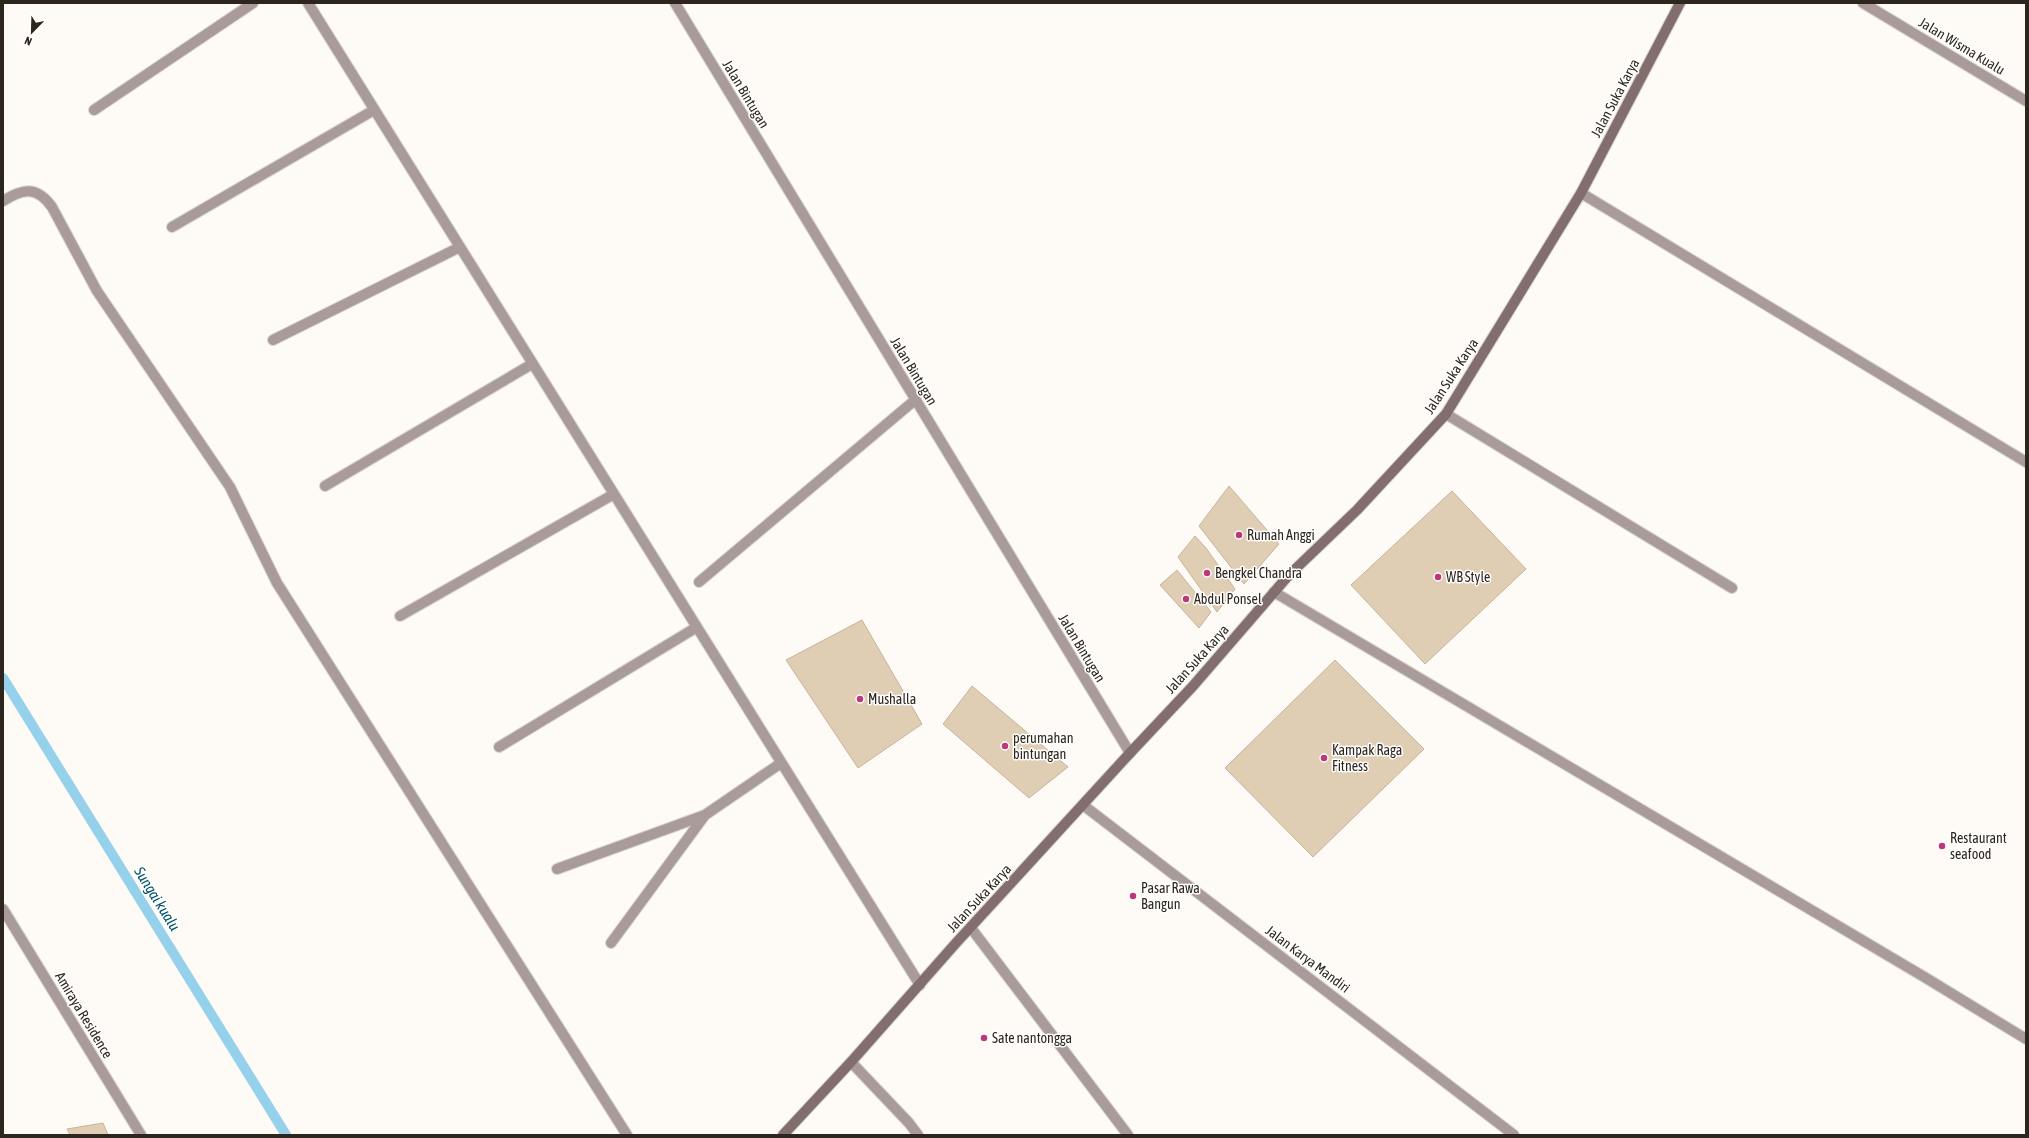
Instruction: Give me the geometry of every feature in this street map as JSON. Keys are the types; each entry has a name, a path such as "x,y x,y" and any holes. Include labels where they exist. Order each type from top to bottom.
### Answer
{"main road":[{"name":"Jalan Suka Karya","path":"783,1135 851,1062 1130,753 1193,686 1288,576 1357,510 1446,414 1581,193 1680,3"}],"street":[{"path":"94,110 253,3"},
{"path":"308,3 920,985"},
{"name":"Jalan Bintugan","path":"675,3 1130,753"},
{"name":"Jalan Wisma Kualu","path":"1863,3 2026,101"},
{"path":"172,227 374,110"},
{"path":"3,201 16,193 30,191 44,197 52,207 97,291 230,487 277,583 627,1135"},
{"path":"1581,193 2026,462"},
{"path":"273,340 460,247"},
{"path":"325,486 532,364"},
{"path":"699,582 915,400"},
{"path":"1446,414 1732,588"},
{"path":"400,616 614,494"},
{"path":"1274,592 1920,974 2026,1039"},
{"path":"499,747 697,627"},
{"path":"557,869 704,815 781,764"},
{"name":"Jalan Karya Mandiri","path":"1084,805 1514,1135"},
{"path":"610,943 704,815"},
{"name":"Amiraya Residence","path":"3,909 141,1135"},
{"path":"971,928 1128,1135"},
{"path":"851,1062 864,1078 909,1123 918,1135"}],"building":[{"name":"Rumah Anggi","path":"1229,486 1279,544 1244,584 1199,526"},
{"name":"WB Style","path":"1452,491 1526,569 1425,664 1351,585"},
{"name":"Bengkel Chandra","path":"1195,536 1206,548 1235,589 1217,612 1178,557"},
{"name":"Abdul Ponsel","path":"1177,570 1211,612 1199,628 1160,585"},
{"name":"Mushalla","path":"862,620 922,724 858,768 786,660"},
{"name":"Kampak Raga Fitness","path":"1335,660 1424,749 1313,857 1225,768"},
{"name":"perumahan bintungan","path":"972,686 1068,767 1029,798 943,724"},
{"path":"103,1123 108,1135 70,1135 67,1129"}],"waterway":[{"name":"Sungai kualu","path":"3,678 286,1135"}],"place":[{"name":"Rumah Anggi","path":"1239,535"},
{"name":"Bengkel Chandra","path":"1207,573"},
{"name":"WB Style","path":"1438,577"},
{"name":"Abdul Ponsel","path":"1186,599"},
{"name":"Mushalla","path":"860,699"},
{"name":"perumahan bintungan","path":"1005,746"},
{"name":"Kampak Raga Fitness","path":"1324,758"},
{"name":"Restaurant seafood","path":"1942,846"},
{"name":"Pasar Rawa Bangun","path":"1133,896"},
{"name":"Sate nantongga","path":"984,1038"}]}
